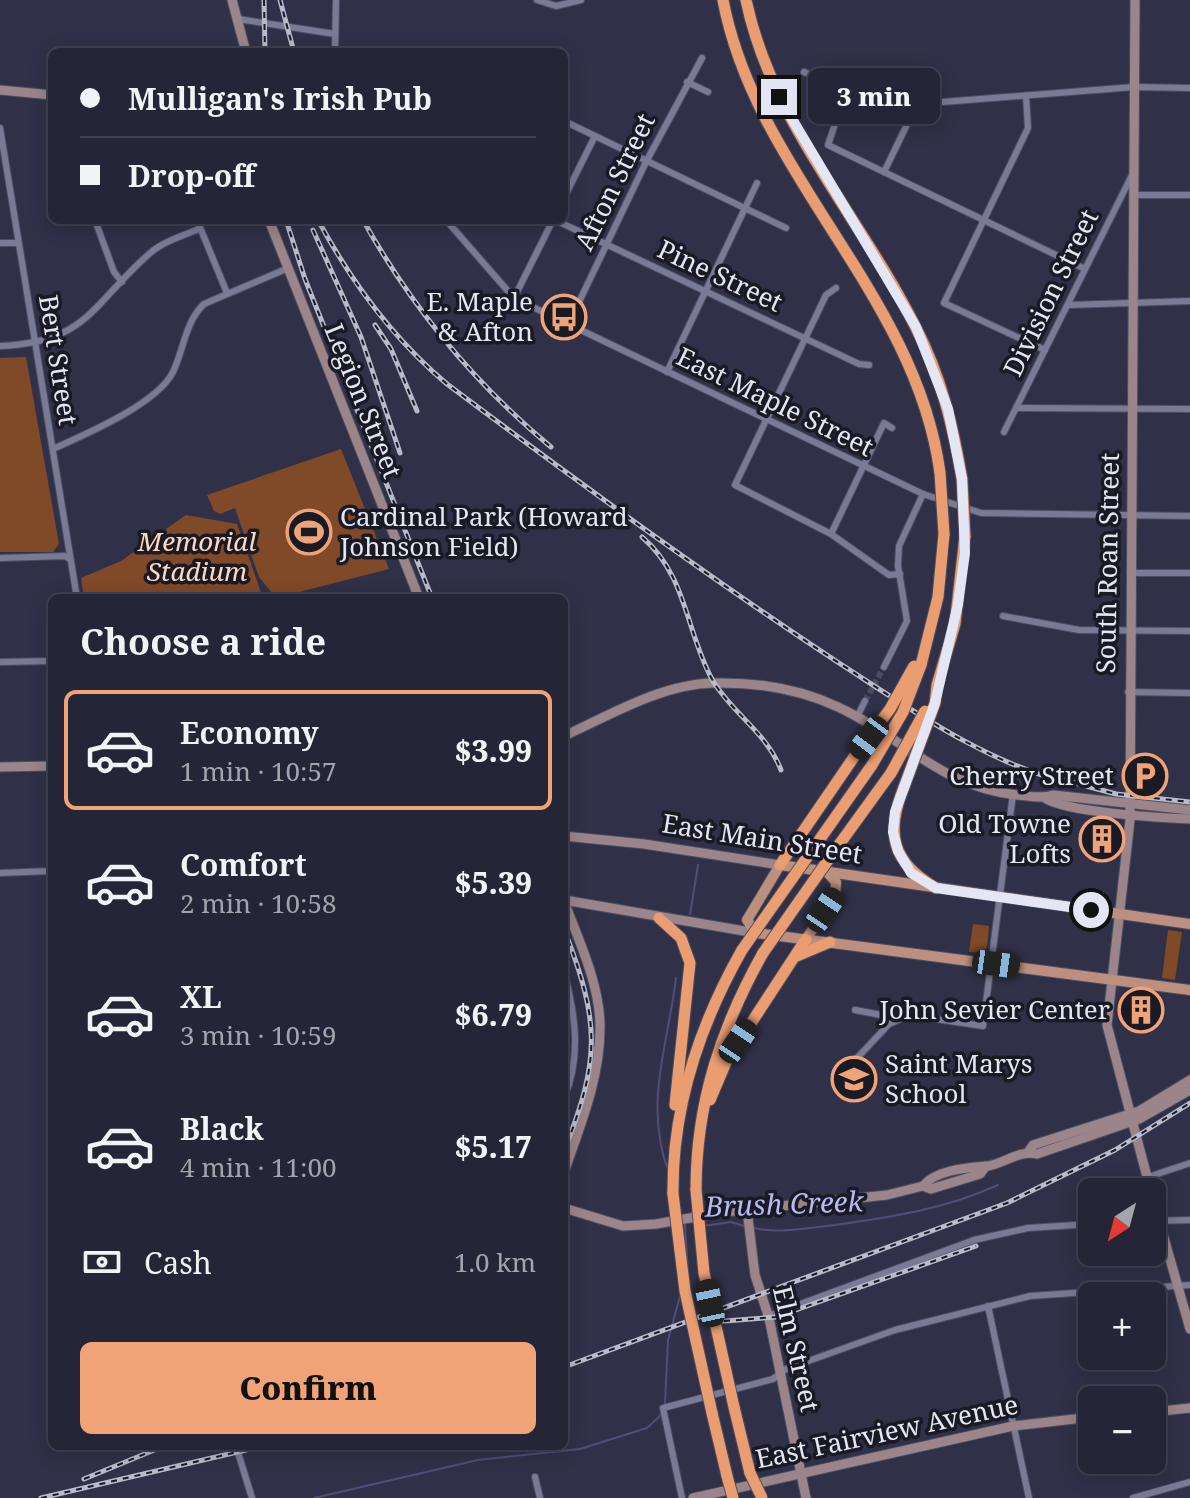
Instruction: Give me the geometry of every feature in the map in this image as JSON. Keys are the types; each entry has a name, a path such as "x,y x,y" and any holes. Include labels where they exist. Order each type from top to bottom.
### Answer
{"highway":[{"path":"676,1131 700,1037 742,950 872,765 903,712 929,639 941,579 944,534 940,473 925,405 903,349 877,298 754,98 732,44 723,0"},
{"path":"746,0 761,59 786,112 897,292 928,353 948,409 962,479 965,536 958,604 938,679 935,703 893,822 898,851 911,873 936,888"},
{"path":"780,865 918,666"},
{"path":"753,1498 704,1273 696,1190 702,1119 717,1049 763,953 891,773 938,679"},
{"path":"659,918 681,938 690,963 674,1115 673,1194 682,1271 733,1498"},
{"path":"702,1119 727,1060 806,939"},
{"path":"793,959 806,950 830,942"},
{"path":"748,1468 762,1498"},
{"path":"726,1472 726,1498"}],"main road":[{"path":"232,0 245,48"},
{"name":"South Roan Street","path":"1135,0 1129,808 1108,1034 1148,1177"},
{"path":"0,90 48,95"},
{"name":"Legion Street","path":"270,224 417,594"},
{"path":"568,734 665,692 714,683 787,689 826,701 857,717 959,782 1045,798 1052,803 1190,810"},
{"path":"0,767 48,766"},
{"path":"1129,808 1190,819"},
{"name":"East Main Street","path":"568,837 1190,924"},
{"path":"756,933 748,924 748,913 780,865"},
{"path":"806,939 836,894 836,882 826,871"},
{"path":"568,901 756,933 1190,990"},
{"path":"568,912 595,990 600,1023 590,1097 568,1160"},
{"path":"1130,1118 1190,1080"},
{"path":"568,1209 623,1226 747,1215 887,1195 923,1186 931,1189 980,1174 986,1166 1028,1152 1037,1154 1130,1118 1190,1090"},
{"name":"Elm Street","path":"747,1215 749,1241 806,1498"},
{"name":"South Roan Street","path":"1166,1253 1190,1329"},
{"path":"1166,1411 1190,1408"},
{"name":"East Fairview Avenue","path":"693,1498 1013,1426 1078,1419"}],"street":[{"path":"335,48 336,0"},
{"path":"537,0 556,6 581,0"},
{"path":"238,19 335,34"},
{"name":"Afton Street","path":"568,325 646,162 702,58"},
{"path":"804,72 911,118"},
{"path":"687,82 708,92"},
{"path":"884,172 917,104 1134,87 1190,88"},
{"path":"846,91 828,145 1085,269"},
{"path":"1026,96 1028,128 944,303 1045,350"},
{"path":"568,123 786,228"},
{"name":"Bert Street","path":"0,128 76,594"},
{"path":"568,190 594,138"},
{"name":"Division Street","path":"1004,432 1133,172"},
{"path":"667,372 757,183"},
{"path":"1133,195 1190,195"},
{"path":"96,224 114,272 122,282"},
{"path":"198,224 227,293"},
{"name":"East Maple Street","path":"449,224 514,298 923,494 981,513 1190,516"},
{"path":"514,298 552,224"},
{"name":"Pine Street","path":"562,224 859,364 869,365"},
{"path":"0,346 36,345 88,318 149,254 199,229"},
{"path":"0,243 18,243"},
{"path":"53,449 159,390 173,370 194,314 227,293 286,269"},
{"path":"836,288 826,295 735,485 831,534 889,575 900,574"},
{"path":"1069,305 1133,300 1190,301"},
{"path":"1016,408 1190,409"},
{"path":"831,534 884,423 892,428"},
{"path":"884,667 907,621 899,546 923,494"},
{"path":"0,558 65,556 70,559"},
{"path":"1130,573 1190,573"},
{"path":"1003,616 1079,630 1190,631"},
{"path":"0,662 48,661"},
{"path":"1128,692 1190,693"},
{"path":"857,717 865,701"},
{"path":"855,1010 897,1018 917,1015 983,1026 1013,794"},
{"path":"0,873 48,871"},
{"path":"568,988 573,1009 576,1058 568,1085"},
{"path":"858,1057 897,1018"},
{"path":"1148,1177 1190,1163"},
{"path":"1166,1221 1190,1220"},
{"path":"768,1316 974,1240 1028,1228 1078,1225"},
{"path":"682,1498 663,1408 779,1376 786,1369 895,1330 1030,1296 1190,1285"},
{"path":"988,1306 1029,1498"},
{"path":"237,1450 252,1498"},
{"path":"535,1477 540,1498"},
{"path":"1133,1498 1190,1482"}],"green space":[{"path":"26,357 59,544 53,552 0,552 0,358"},
{"name":"Cardinal Park (Howard Johnson Field)","path":"341,449 389,569 292,594 273,594 259,577 235,508 220,514 214,511 207,495"},
{"name":"Memorial Stadium","path":"186,515 237,524 262,594 83,594 81,578 121,561"},
{"path":"973,924 989,926 987,948 980,953 969,952"},
{"path":"1168,930 1182,932 1175,980 1162,978"}],"waterway":[{"path":"690,914 698,865"},
{"path":"669,1173 658,1123 658,1099 676,978"},
{"name":"Brush Creek","path":"754,1228 794,1230 898,1215 938,1206 998,1185"},
{"name":"Brush Creek","path":"703,1226 731,1222 744,1226"},
{"name":"Brush Creek","path":"685,1224 688,1275"},
{"name":"Brush Creek","path":"665,1404 668,1340 680,1296"},
{"name":"Brush Creek","path":"314,1498 478,1460 580,1449 647,1428 662,1414"}],"tunnel":[{"path":"865,701 884,667"}],"railway":[{"path":"264,0 265,48"},
{"path":"280,0 293,48"},
{"path":"287,224 305,279 430,594"},
{"path":"320,224 345,266 391,329 447,384 690,561 894,699 950,733 1007,762 1069,783"},
{"path":"365,224 402,283 446,342 496,397 551,447"},
{"path":"313,230 361,337 400,453"},
{"path":"375,325 391,349 417,411"},
{"path":"642,537 657,552 677,587 713,681 759,734 781,770"},
{"path":"1060,779 1116,794 1190,802"},
{"path":"568,940 590,1016 591,1040 585,1090 568,1140"},
{"path":"568,1366 1007,1203 1115,1150 1190,1103"},
{"path":"712,1322 776,1317 976,1246"},
{"path":"84,1479 154,1450"},
{"path":"41,1498 246,1450"}],"place":[{"name":"E. Maple & Afton","path":"564,317"},
{"name":"Cardinal Park (Howard Johnson Field)","path":"309,532"},
{"name":"Cherry Street","path":"1145,776"},
{"name":"Old Towne Lofts","path":"1102,839"},
{"name":"John Sevier Center","path":"1141,1010"},
{"name":"Saint Marys School","path":"854,1079"}],"route":[{"path":"779,97 916,327 948,409 962,479 965,511 963,578 935,703 895,812 893,832 898,851 911,873 936,888 1091,910"}]}
